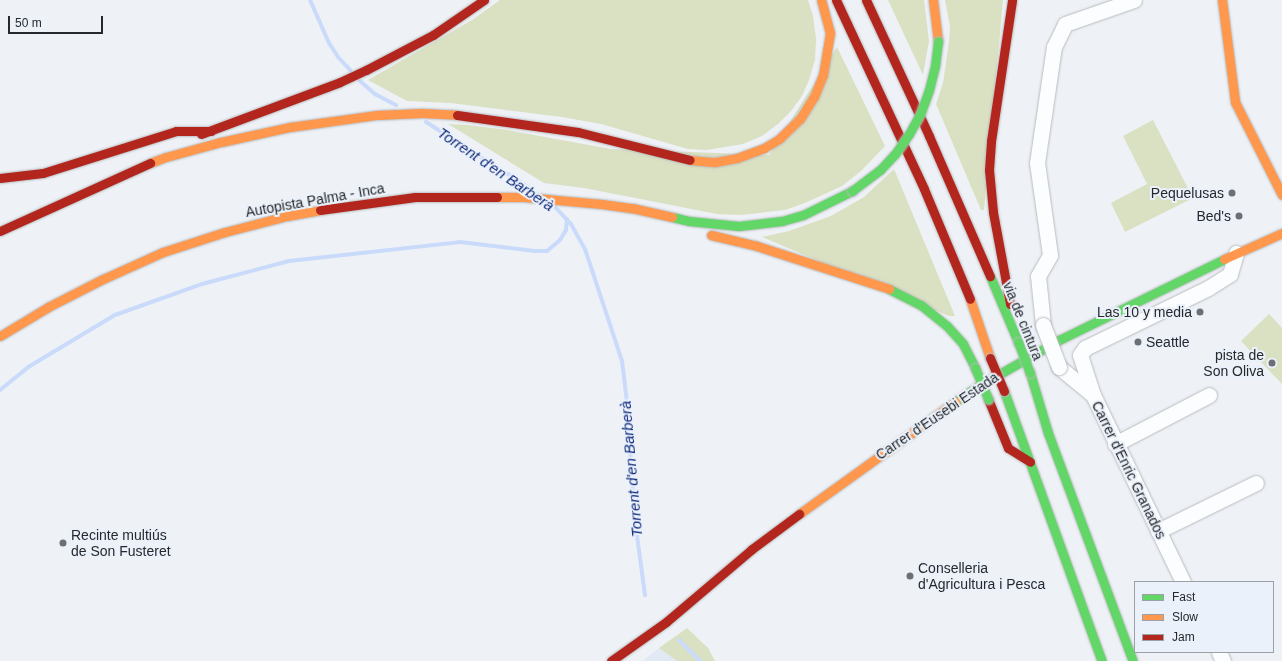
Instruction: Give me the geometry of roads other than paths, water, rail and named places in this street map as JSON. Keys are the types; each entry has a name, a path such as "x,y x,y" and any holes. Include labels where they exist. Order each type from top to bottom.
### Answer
{"main road":[{"path":"153,148 210,131 340,82 433,35 484,0"},
{"path":"0,231 125,173 166,157 221,142 290,127 377,115 446,114 513,121 578,132 693,161 715,162 737,158 764,148 779,139 800,119 814,98 823,75 830,33 821,0"},
{"path":"836,0 864,57 924,189 973,307 990,358 1004,391 1102,661"},
{"name":"via de cintura","path":"866,0 926,129 1015,333 1030,374 1048,434 1133,661"},
{"name":"Autopista Palma - Inca","path":"0,336 48,307 103,279 163,252 225,232 288,216 358,204 415,197 524,197 632,208 689,221 739,226 778,221 803,215 842,198 880,170 895,154 909,134 921,112 929,90 935,66 938,41 933,0"},
{"path":"1012,0 991,141 989,170 993,212 1006,274 1015,333"},
{"path":"1222,0 1235,102 1282,195"},
{"path":"0,178 42,173 176,131 210,131"},
{"path":"564,200 586,210 614,215"},
{"path":"662,225 757,246 890,288 921,305 947,326 963,344 975,368 1008,448 1030,462"},
{"name":"Carrer d'Eusebi Estada","path":"611,661 666,622 752,550 842,482 975,388 1061,338 1236,253 1282,233"}],"street":[{"path":"1092,395 1059,367 1043,325 1038,276 1050,255 1038,163 1054,47 1065,24 1134,0"},
{"name":"Carrer d'Enric Granados","path":"1183,581 1092,395 1080,355 1085,348 1208,288 1230,274 1236,253"},
{"path":"1115,444 1209,395"},
{"path":"1158,531 1256,483"}],"waterway":[{"name":"Torrent d'en Barberà","path":"310,0 329,43 338,57 350,70"},
{"name":"Torrent d'en Barberà","path":"360,81 375,94 396,105"},
{"name":"Torrent d'en Barberà","path":"426,122 531,189"},
{"name":"Torrent d'en Barberà","path":"556,208 571,224 585,249 622,361 627,402 635,521 645,595"},
{"path":"0,390 30,366 115,315 202,284 289,261 460,242 534,251 547,251 560,240 566,230 567,219"},
{"name":"Torrent d'en Barberà","path":"679,640 700,661"}],"place":[{"name":"Pequelusas","path":"1232,193"},
{"name":"Bed's","path":"1239,216"},
{"name":"Las 10 y media","path":"1200,312"},
{"name":"Seattle","path":"1138,342"},
{"name":"pista de Son Oliva","path":"1272,363"},
{"name":"Recinte multiús de Son Fusteret","path":"63,543"},
{"name":"Conselleria d'Agricultura i Pesca","path":"910,576"}]}
